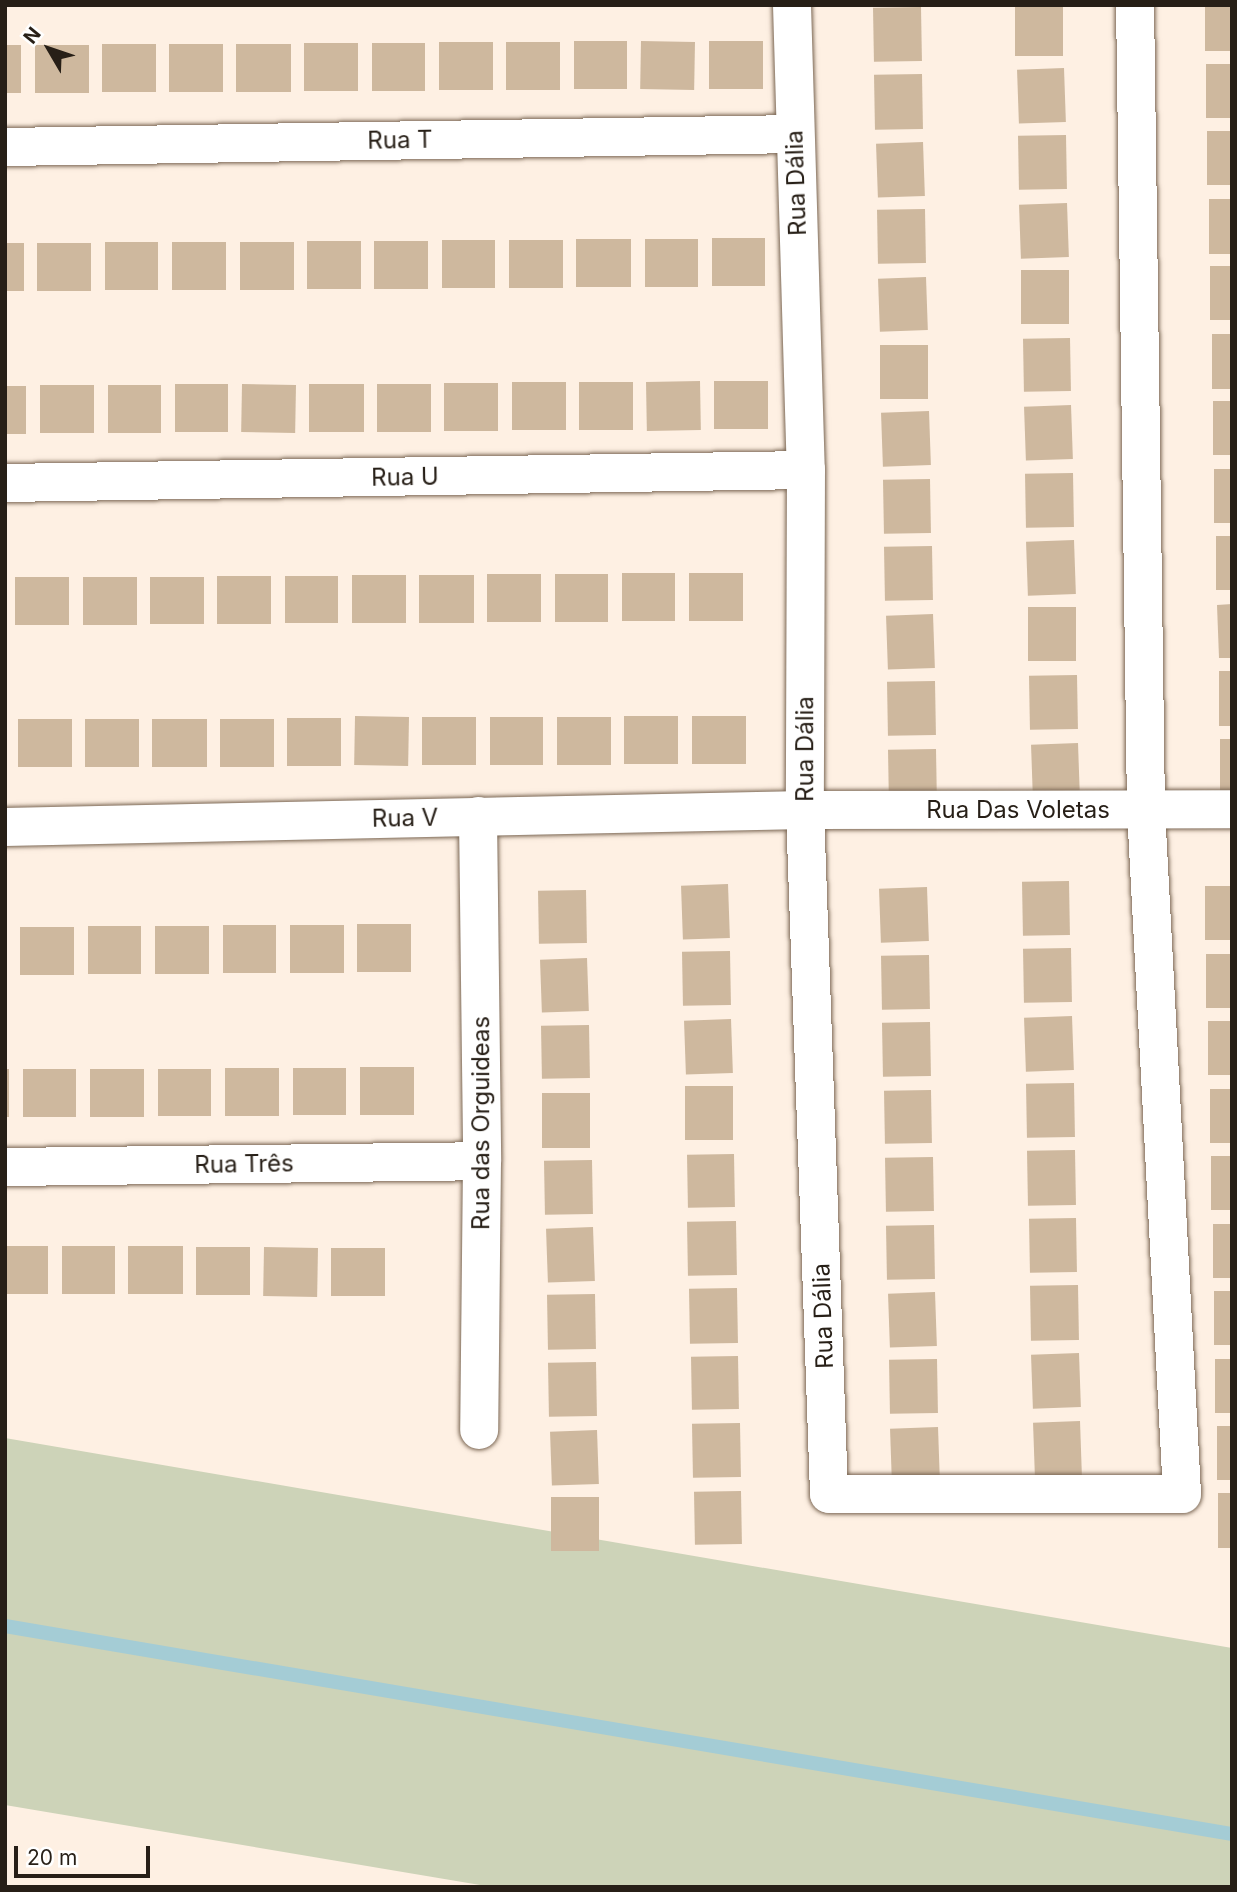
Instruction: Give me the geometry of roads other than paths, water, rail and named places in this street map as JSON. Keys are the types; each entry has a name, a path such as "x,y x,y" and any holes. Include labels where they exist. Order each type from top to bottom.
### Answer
{"street":[{"name":"Rua Dália","path":"792,5 806,470 804,810 829,1493 1182,1494 1146,809"},
{"path":"1135,5 1146,809"},
{"name":"Rua T","path":"5,146 794,134"},
{"name":"Rua U","path":"5,483 806,470"},
{"name":"Rua Das Voletas","path":"804,810 1232,809"},
{"name":"Rua V","path":"5,827 804,810"},
{"name":"Rua das Orguideas","path":"478,816 482,1161 479,1430"},
{"name":"Rua Três","path":"5,1167 482,1161"}],"waterway":[{"path":"5,1626 1232,1834"}]}
